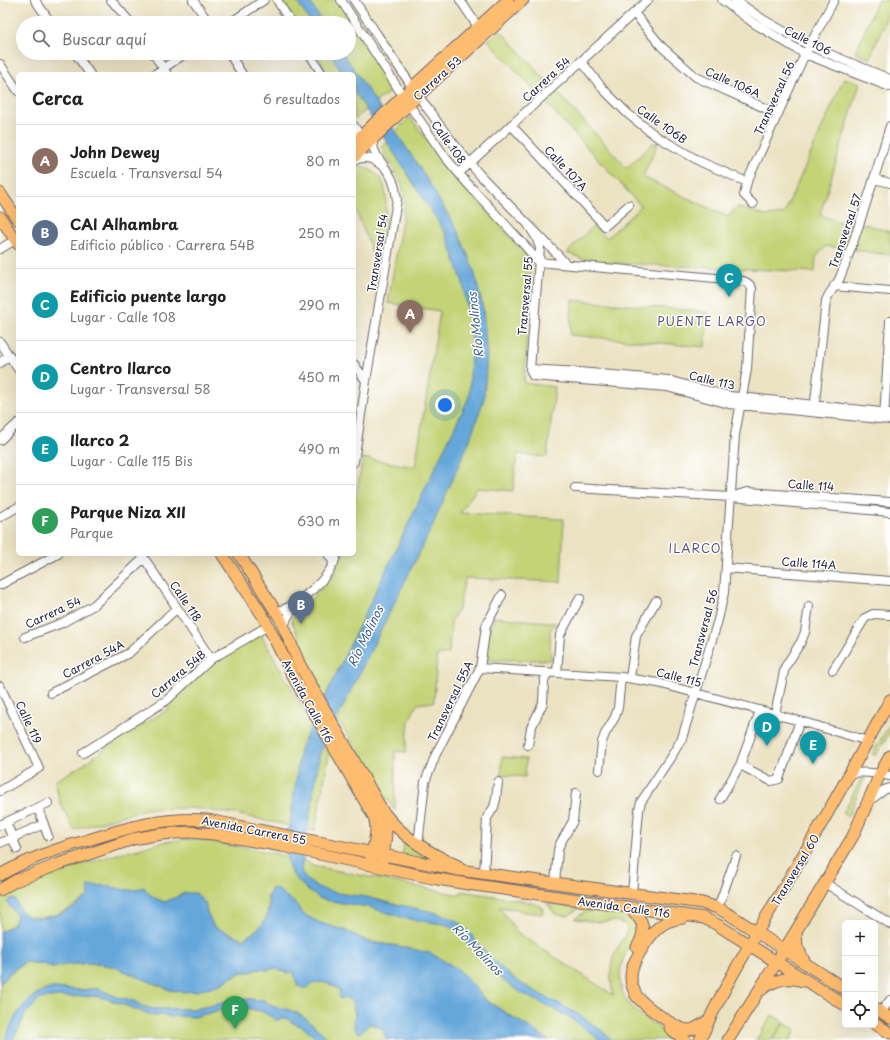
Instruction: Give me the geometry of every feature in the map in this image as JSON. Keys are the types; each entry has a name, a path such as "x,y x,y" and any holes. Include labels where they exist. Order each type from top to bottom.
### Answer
{"main road":[{"name":"Carrera 53","path":"356,156 390,115 478,27 508,0"},
{"name":"Carrera 53","path":"415,91 523,0"},
{"name":"Carrera 53","path":"357,140 373,135"},
{"path":"0,193 16,217"},
{"path":"0,217 16,242"},
{"name":"Avenida Calle 116","path":"223,556 258,608 290,670 376,822 378,854 381,867"},
{"name":"Avenida Calle 116","path":"240,556 276,611 320,702 382,810 387,829 378,854 370,865 468,884 692,916 710,921 842,1003"},
{"name":"Transversal 60","path":"700,1040 708,1021 729,981 827,816 848,774 890,700"},
{"path":"728,1040 853,836 869,801 885,775 890,756"},
{"path":"382,810 396,827 418,845 450,862 484,874"},
{"name":"Avenida Carrera 55","path":"0,875 10,869 57,849 114,831 153,822 175,819 208,820 283,840 307,851 370,865"},
{"name":"Avenida Carrera 55","path":"0,890 15,881 96,851 133,839 161,834 190,832 283,840 309,840 378,854"},
{"name":"Avenida Calle 116","path":"378,854 484,874 702,903 718,908 842,987"},
{"path":"627,907 638,916 643,929 642,939 628,965 627,981 629,992 639,1006 679,1034 685,1040"},
{"path":"692,916 672,919 656,928 635,962 632,972 632,985 636,995 642,1002 679,1027 691,1029 708,1021"},
{"path":"796,931 797,946 805,964"},
{"path":"755,996 766,986 780,980 789,978 808,982"},
{"path":"878,1011 890,1018"},
{"path":"878,1026 890,1034"}],"street":[{"path":"35,0 46,16"},
{"path":"111,0 125,16"},
{"path":"193,0 205,16"},
{"path":"240,16 264,0"},
{"path":"277,0 287,16"},
{"name":"Calle 108","path":"341,0 351,16"},
{"name":"Calle 108","path":"354,0 415,91 470,163 566,264"},
{"path":"460,0 478,27"},
{"name":"Carrera 54","path":"458,173 648,0"},
{"name":"Calle 106","path":"722,0 755,24 805,54 890,87"},
{"name":"Calle 106","path":"735,0 764,20 810,46 890,79"},
{"name":"Transversal 56","path":"747,182 805,54 834,0"},
{"name":"Calle 106A","path":"634,13 662,47 696,77 778,114"},
{"name":"Calle 108","path":"356,23 445,157 538,262"},
{"path":"80,60 89,72"},
{"path":"157,60 165,71 178,60"},
{"path":"233,60 241,72"},
{"path":"313,60 321,72"},
{"name":"Calle 106B","path":"581,61 603,89 628,114 656,136 701,162 747,182"},
{"path":"0,64 16,88"},
{"name":"Calle 107A","path":"511,125 605,226 629,205"},
{"name":"Transversal 57","path":"814,409 826,301 841,276 874,179 890,126"},
{"name":"Transversal 54","path":"356,448 397,200 395,188 391,178 374,150 373,135"},
{"path":"356,158 362,157 370,158 385,168"},
{"path":"874,179 890,183"},
{"path":"747,182 744,195 753,204"},
{"name":"Transversal 55","path":"529,226 540,248 530,369"},
{"path":"0,249 16,242"},
{"path":"538,262 566,264"},
{"name":"Transversal 56","path":"566,264 743,281 750,284 752,288 746,374 735,435 722,605 686,728 679,745 641,802 639,810 632,893"},
{"path":"834,286 890,291"},
{"path":"887,416 890,320"},
{"path":"0,342 16,366"},
{"path":"0,363 9,355"},
{"path":"356,367 366,381"},
{"name":"Calle 113","path":"667,384 536,377 533,376 530,369 579,372 667,384 714,400 741,401 887,416"},
{"path":"0,440 16,425"},
{"name":"Calle 114","path":"575,488 731,497 890,512"},
{"name":"Calle 114","path":"731,497 747,492 890,502"},
{"path":"0,517 16,508"},
{"path":"0,585 54,556"},
{"name":"Carrera 54","path":"25,637 62,623 94,605 143,556"},
{"name":"Calle 118","path":"143,556 211,659"},
{"path":"329,556 334,563"},
{"path":"276,611 286,609 296,603 324,578 334,563 336,556"},
{"name":"Calle 114A","path":"726,568 890,581"},
{"name":"Transversal 55A","path":"418,845 426,778 436,754 480,668 486,626 502,596"},
{"path":"557,673 560,635 580,598"},
{"path":"630,678 636,636 656,601"},
{"path":"284,628 287,618 296,603"},
{"path":"775,714 785,667 801,642 805,632 809,606"},
{"name":"Carrera 54A","path":"52,693 129,653 177,608"},
{"path":"833,670 865,618 873,614 890,615"},
{"name":"Carrera 54B","path":"83,753 167,700 211,659 268,626"},
{"name":"Calle 115","path":"480,668 621,677 658,683 868,740"},
{"path":"528,745 531,728 543,703 544,681 548,672"},
{"path":"599,770 602,742 618,708 621,677"},
{"name":"Calle 119","path":"0,686 39,768 0,791"},
{"path":"720,799 740,765 760,711"},
{"path":"740,765 771,781 777,780 780,776 800,721"},
{"path":"848,774 865,772 885,775"},
{"path":"484,874 487,818 494,807 498,782"},
{"path":"869,801 884,790 890,788"},
{"path":"555,883 558,850 573,821 576,793"},
{"path":"18,849 13,837 3,824 48,803"},
{"path":"38,808 48,836"},
{"name":"Transversal 55A","path":"406,836 415,829 421,817"},
{"path":"0,843 44,824"},
{"path":"718,908 736,856"},
{"path":"825,883 890,924"},
{"path":"878,1010 884,1008 890,1000"}],"green space":[{"path":"282,0 338,0 348,16 292,16"},
{"path":"878,0 890,0 890,8 870,59 855,53"},
{"path":"356,30 394,88 356,118 356,72 327,72 319,60 356,60"},
{"path":"500,30 627,168 653,143 658,143 643,177 728,217 737,207 766,216 784,214 844,78 860,83 820,215 847,224 866,224 890,232 890,255 826,246 816,257 815,272 591,262 567,253 594,225 607,238 641,206 488,40"},
{"path":"410,117 451,172 497,221 531,262 524,383 555,387 547,457 517,454 513,491 477,488 460,513 564,519 561,582 465,578 459,608 451,621 449,654 437,655 434,702 417,704 409,721 406,752 395,751 395,811 323,696 291,619 333,577 341,556 356,556 356,495 363,458 415,467 440,311 388,303 405,202 402,184 381,147"},
{"path":"362,166 371,170 379,177 385,190 386,212 379,269 356,211 356,170"},
{"path":"572,300 708,312 705,347 570,335"},
{"path":"495,617 556,623 550,631 551,660 484,660 489,629"},
{"path":"260,633 329,755 315,831 235,814 191,808 146,809 74,830 60,802 55,781 84,764 119,738 166,711 194,677 216,659"},
{"path":"890,724 890,732 876,755 872,754"},
{"path":"502,757 526,759 525,777 501,775"},
{"path":"862,777 865,778 848,816 843,813"},
{"path":"192,839 302,859 313,866 460,895 461,891 520,900 539,905 543,910 542,914 499,907 518,933 613,995 611,975 612,960 626,934 627,927 621,922 617,921 598,922 575,919 586,911 604,911 624,914 635,922 637,931 625,955 621,967 620,979 622,991 628,1002 638,1013 677,1040 549,1040 484,999 473,985 398,946 369,942 344,930 320,923 303,914 296,904 267,896 268,911 264,922 256,931 243,939 214,927 207,912 205,903 185,893 165,902 153,897 144,887 130,890 107,886 88,886 90,895 84,900 57,914 38,918 21,912 13,899 10,899 8,902 17,916 14,924 0,932 0,898 15,890 45,877 124,852 160,843"},
{"path":"405,841 438,863 402,855"},
{"path":"547,903 579,908 568,916 555,914"},
{"path":"25,962 43,964 52,968 65,965 90,963 112,966 170,990 197,991 221,984 242,972 250,972 258,969 268,970 274,968 289,973 293,971 296,981 307,984 322,982 330,984 340,992 344,998 351,999 360,1033 369,1024 372,1024 378,1026 386,1037 385,1040 330,1040 309,1021 297,1013 284,1008 275,1007 263,1000 237,1000 195,1009 153,1009 142,1006 132,1000 117,997 99,989 81,990 53,988 42,991 32,997 15,1017 5,1040 0,1040 0,984 10,973"},
{"path":"89,995 105,998 155,1016 165,1015 170,1017 194,1017 235,1006 261,1011 277,1020 287,1018 293,1023 303,1027 318,1040 13,1040 25,1014 40,999"},
{"path":"772,1015 784,1022 772,1040 756,1040"},
{"path":"784,1023 796,1030 790,1040 773,1040"}],"water":[{"path":"296,0 309,0 319,16 306,16"},
{"path":"334,60 348,60 356,72 342,72"},
{"name":"Río Molinos","path":"356,72 420,168 458,231 474,270 483,308 487,354 484,399 469,442 431,529 320,753 301,869 305,877 319,888 429,911 446,916 462,924 502,969 518,981 590,1022 612,1040 600,1040 569,1017 523,994 505,982 493,973 456,929 445,924 408,919 368,907 320,899 306,889 291,873 286,856 300,749 469,397 472,334 463,283 446,234 356,94"},
{"path":"88,886 105,886 129,890 144,887 153,897 165,902 185,893 196,893 205,903 207,912 214,927 243,939 256,930 266,919 269,909 270,892 272,888 277,889 296,904 303,914 320,923 344,930 369,942 398,946 430,953 458,969 484,999 549,1040 385,1040 386,1037 383,1031 375,1025 369,1024 360,1033 354,1029 355,1012 351,999 339,999 340,991 332,985 319,982 314,983 306,989 297,986 293,972 289,973 274,968 268,970 258,969 250,972 242,972 221,984 197,991 183,992 170,990 112,966 90,963 65,965 52,968 43,964 25,962 10,973 0,984 0,932 14,924 17,916 7,902 10,899 16,900 19,909 32,917 50,917 68,911 79,904 89,895"},
{"path":"53,988 81,990 99,989 117,997 132,1000 142,1006 153,1009 195,1009 237,1000 263,1000 275,1007 284,1008 297,1013 309,1021 330,1040 318,1040 303,1027 293,1023 287,1018 277,1020 261,1011 235,1006 194,1017 170,1017 165,1015 155,1016 105,998 95,996 50,997 40,999 25,1014 13,1040 5,1040 12,1023 22,1007 35,995"}],"place":[{"name":"Edificio puente largo","path":"729,297"},
{"name":"John Dewey","path":"410,333"},
{"name":"CAI Alhambra","path":"301,624"},
{"name":"Centro Ilarco","path":"767,746"},
{"name":"Ilarco 2","path":"813,764"},
{"name":"Parque Niza XII","path":"235,1029"}],"district":[{"name":"PUENTE LARGO","path":"712,321"},
{"name":"ILARCO","path":"695,548"}]}
